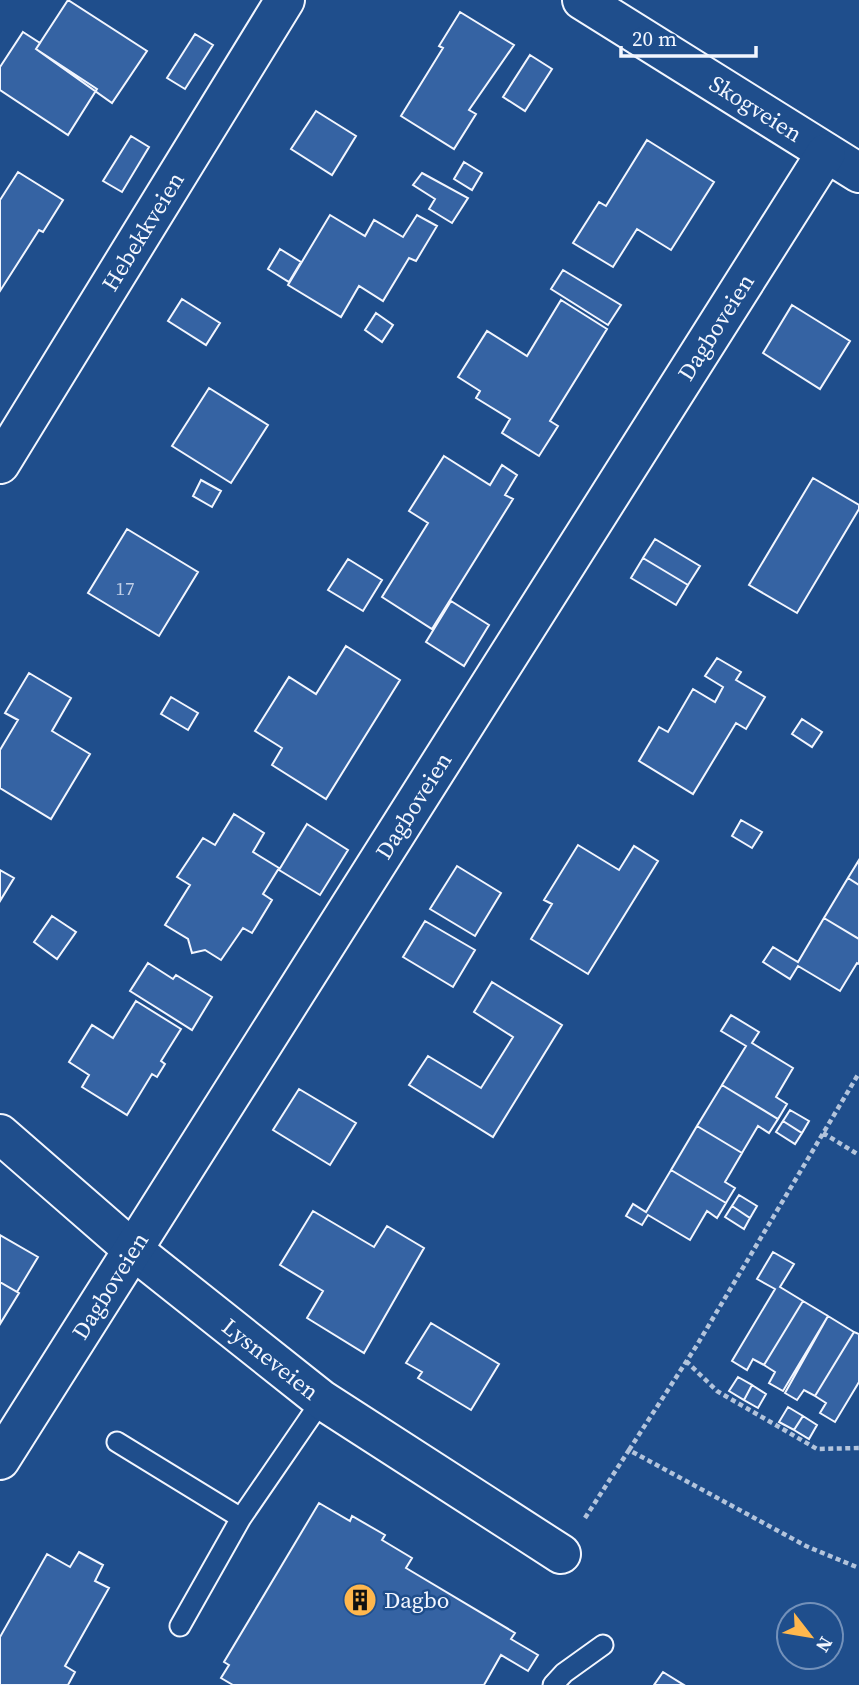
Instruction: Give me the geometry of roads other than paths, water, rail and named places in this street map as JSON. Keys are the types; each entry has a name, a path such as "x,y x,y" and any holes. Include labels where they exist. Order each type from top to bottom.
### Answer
{"street":[{"name":"Hebekkveien","path":"0,464 285,0"},
{"name":"Skogveien","path":"582,0 859,173"},
{"name":"Dagboveien","path":"0,1460 826,153"},
{"name":"Lysneveien","path":"0,1134 132,1249 322,1400 561,1554"}],"lane":[{"path":"180,1626 241,1518 322,1400"},
{"path":"117,1442 241,1518"},
{"path":"553,1685 564,1673 603,1645"}],"place":[{"name":"Dagbo","path":"360,1600"}]}
